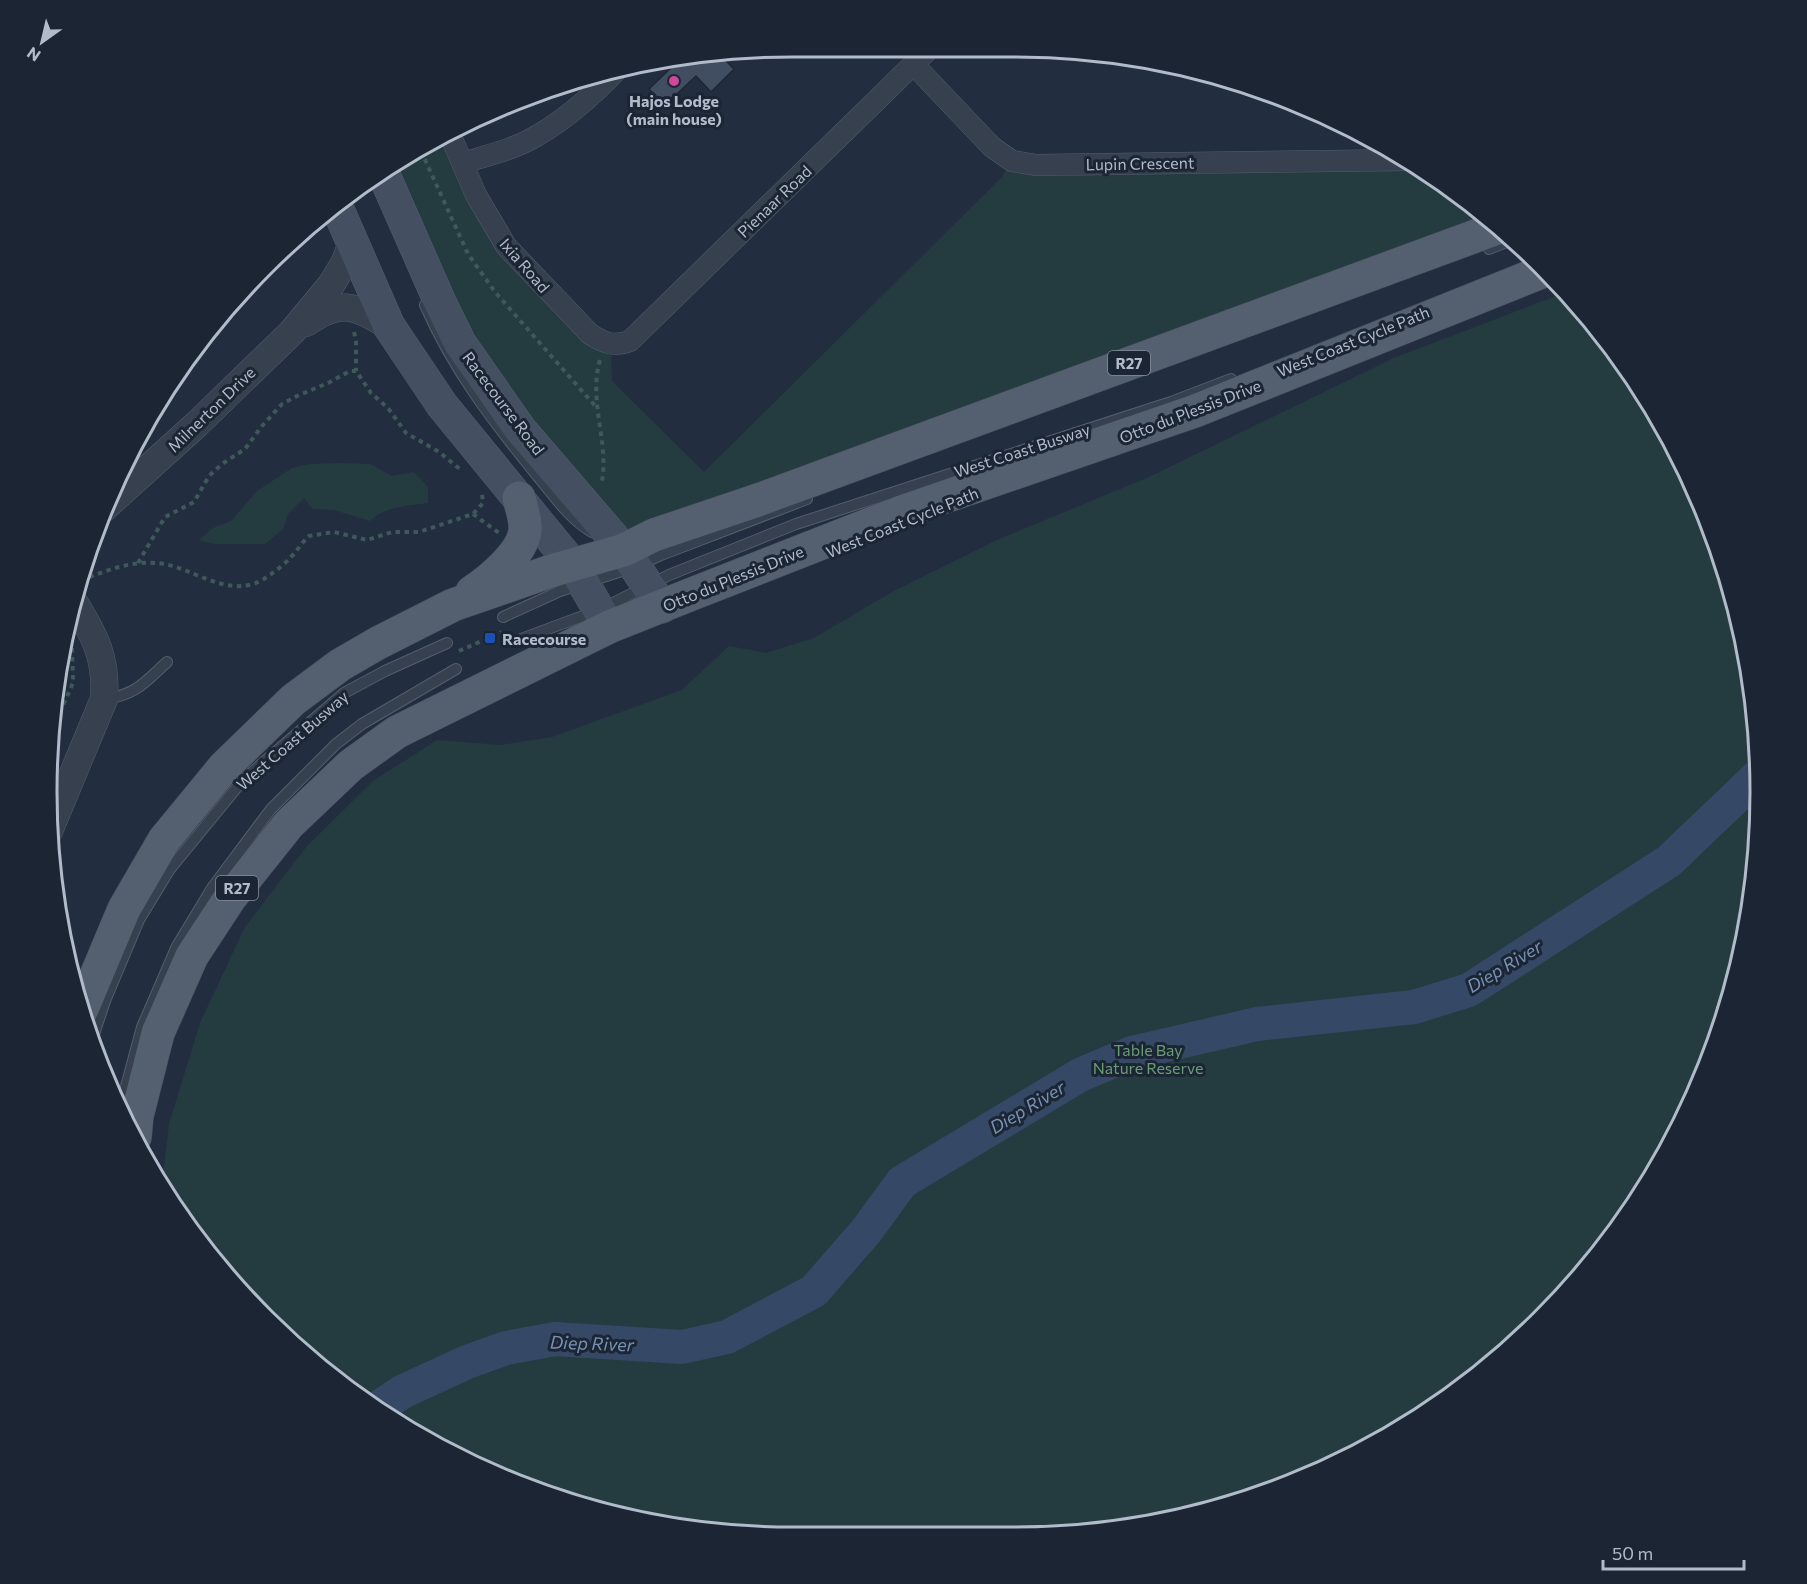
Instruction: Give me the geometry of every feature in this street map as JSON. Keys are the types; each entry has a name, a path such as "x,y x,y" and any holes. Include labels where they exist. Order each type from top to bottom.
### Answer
{"main road":[{"name":"Racecourse Road","path":"386,180 460,343 520,429 642,577"},
{"path":"353,231 389,326 442,405 526,499 577,574 604,619"},
{"name":"Otto du Plessis Drive","path":"136,1123 158,1033 192,956 230,898 289,825 351,765 397,732 604,619 642,577 654,535 1490,239"},
{"name":"Otto du Plessis Drive","path":"87,998 124,909 164,840 224,767 293,700 340,666 378,643 453,605 577,574 642,577 901,513 1186,414 1537,274"},
{"path":"453,605 486,582 518,548 525,531 526,499"}],"street":[{"name":"Pienaar Road","path":"608,343 621,345 630,341 922,57"},
{"name":"Lupin Crescent","path":"914,65 992,147 1012,161 1036,165 1391,160"},
{"path":"463,163 537,136 593,94 606,81"},
{"name":"Ixia Road","path":"453,140 476,195 506,246 590,334 608,343"},
{"name":"Milnerton Drive","path":"122,492 197,424 292,332 331,285 345,262 353,231"},
{"name":"Milnerton Drive","path":"292,332 323,311 336,307 351,307 368,313 389,326"},
{"path":"58,810 104,699 106,681 103,660 95,637 80,612"}],"lane":[{"path":"419,292 455,366 494,422 573,519 642,577 660,555 817,496"},
{"path":"419,351 443,386"},
{"name":"West Coast Busway","path":"642,577 796,524 1171,402 1244,374"},
{"path":"503,617 560,591 577,574"},
{"path":"513,642 604,619"},
{"name":"West Coast Busway","path":"96,1028 139,920 170,869 243,780 344,693 385,671 447,643"},
{"path":"104,699 133,692 167,662"},
{"name":"West Coast Busway","path":"124,1097 142,1027 177,946 212,888 271,809 336,744 362,724 456,669"}],"path":[{"path":"423,156 457,233 474,263 495,292 597,408"},
{"path":"351,327 356,341 356,371 371,393 388,408 406,433 448,458 468,478"},
{"path":"602,481 605,466 597,408 596,378 608,343"},
{"path":"138,563 165,517 194,502 209,476 222,464 245,449 282,405 350,371 356,371"},
{"path":"90,577 122,565 169,564 226,585 255,583 291,558 309,536 334,532 367,540 392,532 419,532 473,514 483,503 483,498 475,486"},
{"path":"473,514 502,534"},
{"path":"62,708 74,683 71,650"}],"green space":[{"path":"453,140 488,218 611,344 612,381 704,472 1001,178 1012,161 1391,160 1490,231 624,550 520,429 386,180 424,155"},
{"name":"Table Bay Nature Reserve","path":"1557,296 1568,307 1626,384 1652,425 1694,511 1725,602 1736,649 1744,696 1748,744 1750,792 1744,888 1725,982 1694,1073 1652,1160 1598,1239 1568,1277 1535,1312 1500,1345 1462,1375 1382,1429 1296,1471 1205,1502 1158,1513 1111,1521 1015,1527 792,1527 696,1521 602,1502 556,1488 511,1471 424,1429 345,1375 307,1345 239,1277 209,1239 164,1173 169,1124 200,1023 245,927 307,846 373,781 437,740 501,745 552,737 682,690 729,646 766,653 814,638 892,592 999,539 1147,478 1394,358"},
{"path":"310,464 370,464 392,476 414,472 428,487 428,503 383,512 370,521 334,510 313,509 304,498 288,514 283,529 265,544 213,544 199,540 213,528 231,521 257,491 292,468"}],"building":[{"name":"Hajos Lodge (main house)","path":"726,61 734,69 711,92 696,76 665,105 649,89 672,67"}],"waterway":[{"name":"Diep River","path":"385,1403 402,1392 467,1362 506,1348 555,1339 682,1347 727,1337 814,1291 867,1230 902,1182 1080,1075 1132,1053 1257,1024 1414,1007 1469,990 1669,861 1750,784"}],"place":[{"name":"Hajos Lodge (main house)","path":"674,81"},
{"name":"Racecourse","path":"490,638"}]}
